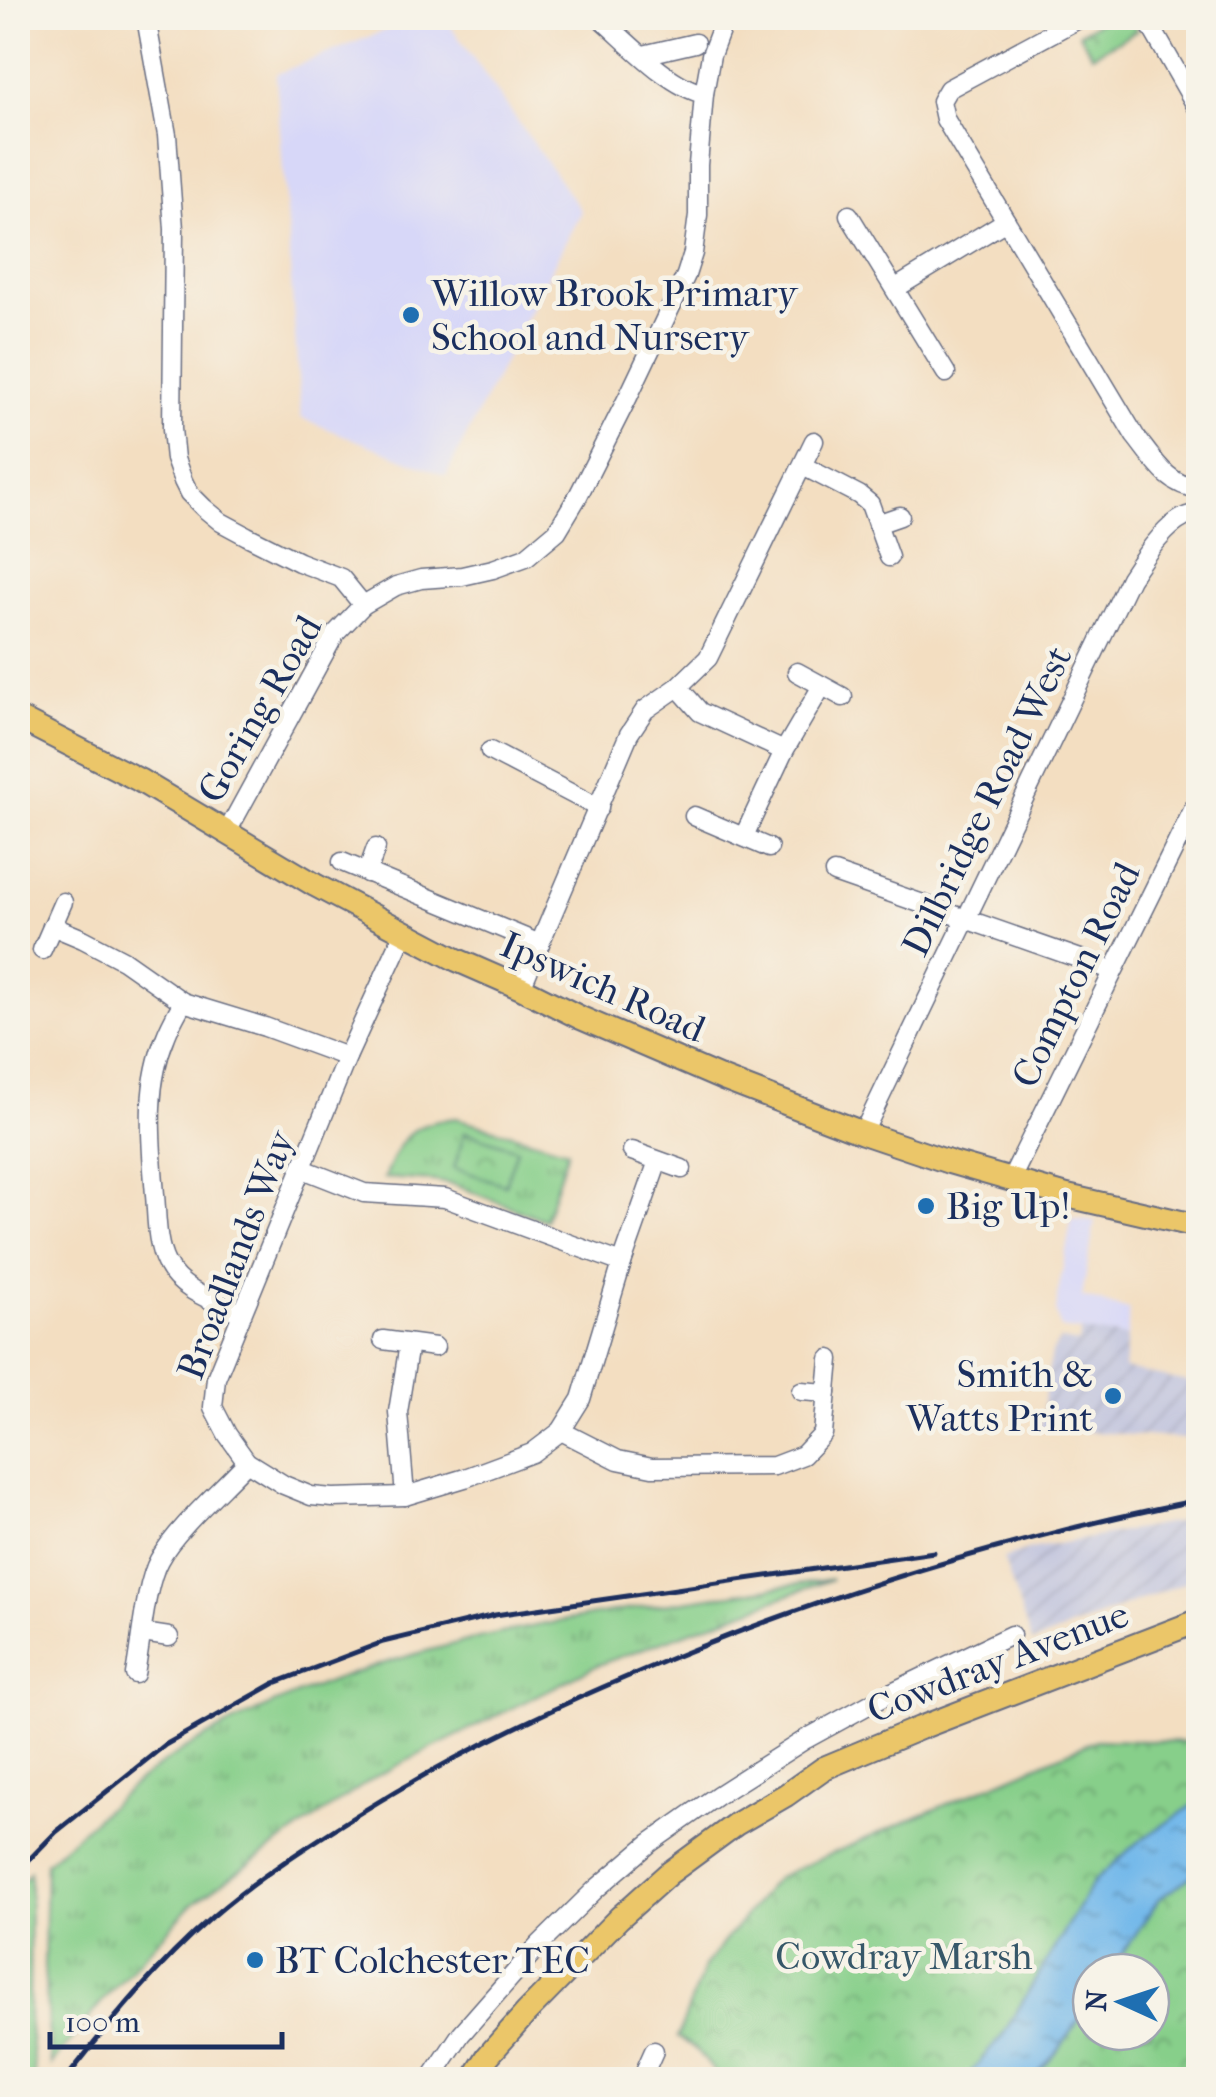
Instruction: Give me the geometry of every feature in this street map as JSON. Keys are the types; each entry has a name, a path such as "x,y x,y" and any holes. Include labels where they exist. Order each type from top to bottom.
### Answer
{"main road":[{"name":"Ipswich Road","path":"18,718 139,780 404,933 581,1018 864,1134 1010,1179 1198,1226"},
{"name":"Cowdray Avenue","path":"475,2080 488,2056 562,1975 668,1874 736,1824 824,1768 1198,1621"}],"street":[{"path":"146,18 167,135 174,229 172,429 179,470 189,493 221,522 299,562 341,578 363,605"},
{"path":"600,18 680,84 704,94"},
{"name":"Goring Road","path":"228,832 335,634 363,605 396,586 421,579 493,570 526,557 557,531 628,397 694,253 704,94 711,55 725,18"},
{"path":"1080,18 948,89 942,101 945,118 1135,436 1168,476 1196,489"},
{"path":"1146,18 1198,109"},
{"path":"644,55 695,43"},
{"path":"849,215 946,373"},
{"path":"896,288 1006,222"},
{"path":"522,988 630,734 645,710 678,687 708,658 814,440"},
{"path":"803,466 870,504 889,556"},
{"path":"877,524 900,516"},
{"name":"Dilbridge Road West","path":"864,1134 1130,578 1172,526 1184,517 1195,516"},
{"path":"796,672 843,697"},
{"path":"744,836 784,751 822,686"},
{"path":"678,687 700,712 784,751"},
{"path":"490,751 599,808"},
{"name":"Compton Road","path":"1010,1179 1198,800"},
{"path":"694,816 770,848"},
{"path":"367,872 376,848"},
{"name":"Ipswich Road","path":"342,862 540,944"},
{"path":"834,872 1106,968"},
{"path":"42,950 63,902"},
{"path":"52,926 124,960 183,1002 347,1057"},
{"name":"Broadlands Way","path":"404,933 347,1057 216,1378 213,1407 247,1462 311,1496 406,1496 532,1453 561,1431 581,1400 658,1161"},
{"path":"183,1002 164,1038 152,1095 150,1126 159,1238 166,1264 180,1282 199,1295 241,1312"},
{"path":"632,1152 682,1169"},
{"path":"303,1169 364,1192 445,1198 622,1263"},
{"path":"383,1340 435,1347"},
{"path":"406,1496 398,1412 409,1344"},
{"path":"561,1431 618,1460 652,1466 774,1466 803,1455 824,1434 830,1358"},
{"path":"801,1391 827,1393"},
{"path":"135,1674 151,1581 158,1562 171,1542 247,1462"},
{"path":"143,1633 169,1637"},
{"name":"Cowdray Avenue","path":"430,2080 462,2034 539,1944 636,1854 806,1739 890,1693 1011,1636"},
{"path":"806,1739 824,1768"},
{"path":"462,2034 488,2056"},
{"path":"640,2080 654,2051"}],"shaded area":[{"name":"Willow Brook Primary School and Nursery","path":"416,18 445,18 581,211 446,476 301,418 276,74"},
{"path":"1072,1218 1095,1221 1082,1297 1129,1310 1127,1337 1061,1329 1056,1313"},
{"path":"1081,1331 1127,1337 1124,1369 1198,1384 1198,1440 1040,1428 1051,1353 1060,1340 1079,1343"},
{"path":"1198,1518 1198,1577 1032,1643 1003,1558 1030,1549"}],"green space":[{"path":"1106,18 1130,18 1137,30 1092,55 1079,33"},
{"path":"456,1118 568,1150 545,1220 454,1185 384,1178 409,1134 427,1124"},
{"path":"465,1132 517,1149 505,1185 454,1168"},
{"path":"832,1579 598,1665 375,1777 192,1904 104,1999 51,2065 44,1967 46,1863 131,1787 187,1748 262,1709 339,1678 419,1653 584,1617"},
{"name":"Cowdray Marsh","path":"1096,1740 1198,1742 1198,1802 1138,1842 1094,1881 1003,2035 965,2079 720,2079 696,2049 678,2037 704,1967 777,1877"},
{"path":"1198,1871 1198,2002 1192,2008 1190,2079 1032,2080 1071,2031 1071,2052 1171,2052 1171,1952 1123,1952 1159,1899"},
{"path":"30,1872 29,2017 35,2079 18,2079 18,1887"}],"water":[{"path":"1198,1802 1198,1871 1159,1899 1123,1952 1071,1952 1071,2031 1058,2051 1032,2079 965,2079 1003,2035 1094,1881 1138,1842"}],"railway":[{"path":"65,2080 153,1974 229,1903 360,1813 481,1745 649,1668 816,1604 1005,1545 1198,1500"},
{"path":"18,1871 56,1832 165,1745 275,1683 383,1642 495,1615 934,1552"}],"place":[{"name":"Willow Brook Primary School and Nursery","path":"411,315"},
{"name":"Big Up!","path":"926,1206"},
{"name":"Smith & Watts Print","path":"1113,1396"},
{"name":"BT Colchester TEC","path":"255,1960"}]}
